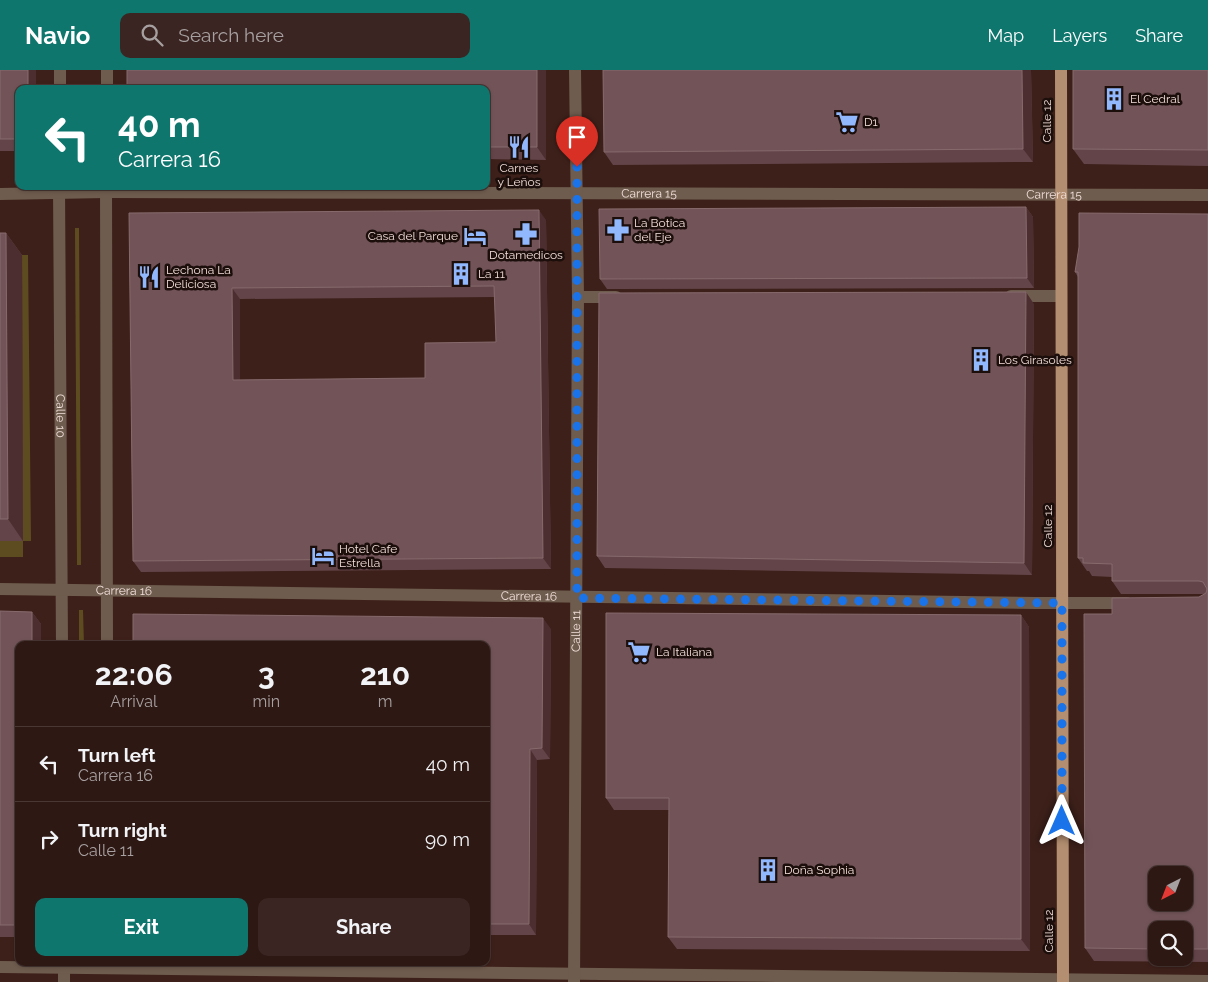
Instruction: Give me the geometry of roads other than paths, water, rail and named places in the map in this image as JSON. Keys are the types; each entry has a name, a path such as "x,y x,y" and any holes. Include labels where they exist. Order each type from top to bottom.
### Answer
{"main road":[{"name":"Calle 12","path":"1061,70 1063,981"}],"street":[{"path":"60,70 60,85"},
{"path":"107,70 107,85"},
{"name":"Calle 11","path":"574,977 578,297 576,70"},
{"name":"Carrera 15","path":"0,194 47,190"},
{"name":"Calle 10","path":"59,190 62,641"},
{"path":"106,190 107,641"},
{"name":"Carrera 15","path":"224,190 1208,195"},
{"path":"998,296 1061,296"},
{"path":"578,297 628,297"},
{"name":"Carrera 16","path":"0,590 577,598 1062,603 1140,602"},
{"path":"0,967 32,966"},
{"path":"64,966 64,982"},
{"path":"71,966 108,971 574,977 1208,981"}],"place":[{"name":"El Cedral","path":"1114,99"},
{"name":"D1","path":"847,122"},
{"name":"Carnes y Leños","path":"519,147"},
{"name":"La Botica del Eje","path":"618,230"},
{"name":"Dotamedicos","path":"526,234"},
{"name":"Casa del Parque","path":"475,236"},
{"name":"La 11","path":"461,274"},
{"name":"Lechona La Deliciosa","path":"149,277"},
{"name":"Los Girasoles","path":"981,360"},
{"name":"Hotel Cafe Estrella","path":"323,556"},
{"name":"La Italiana","path":"639,652"},
{"name":"Doña Sophia","path":"768,870"}]}
